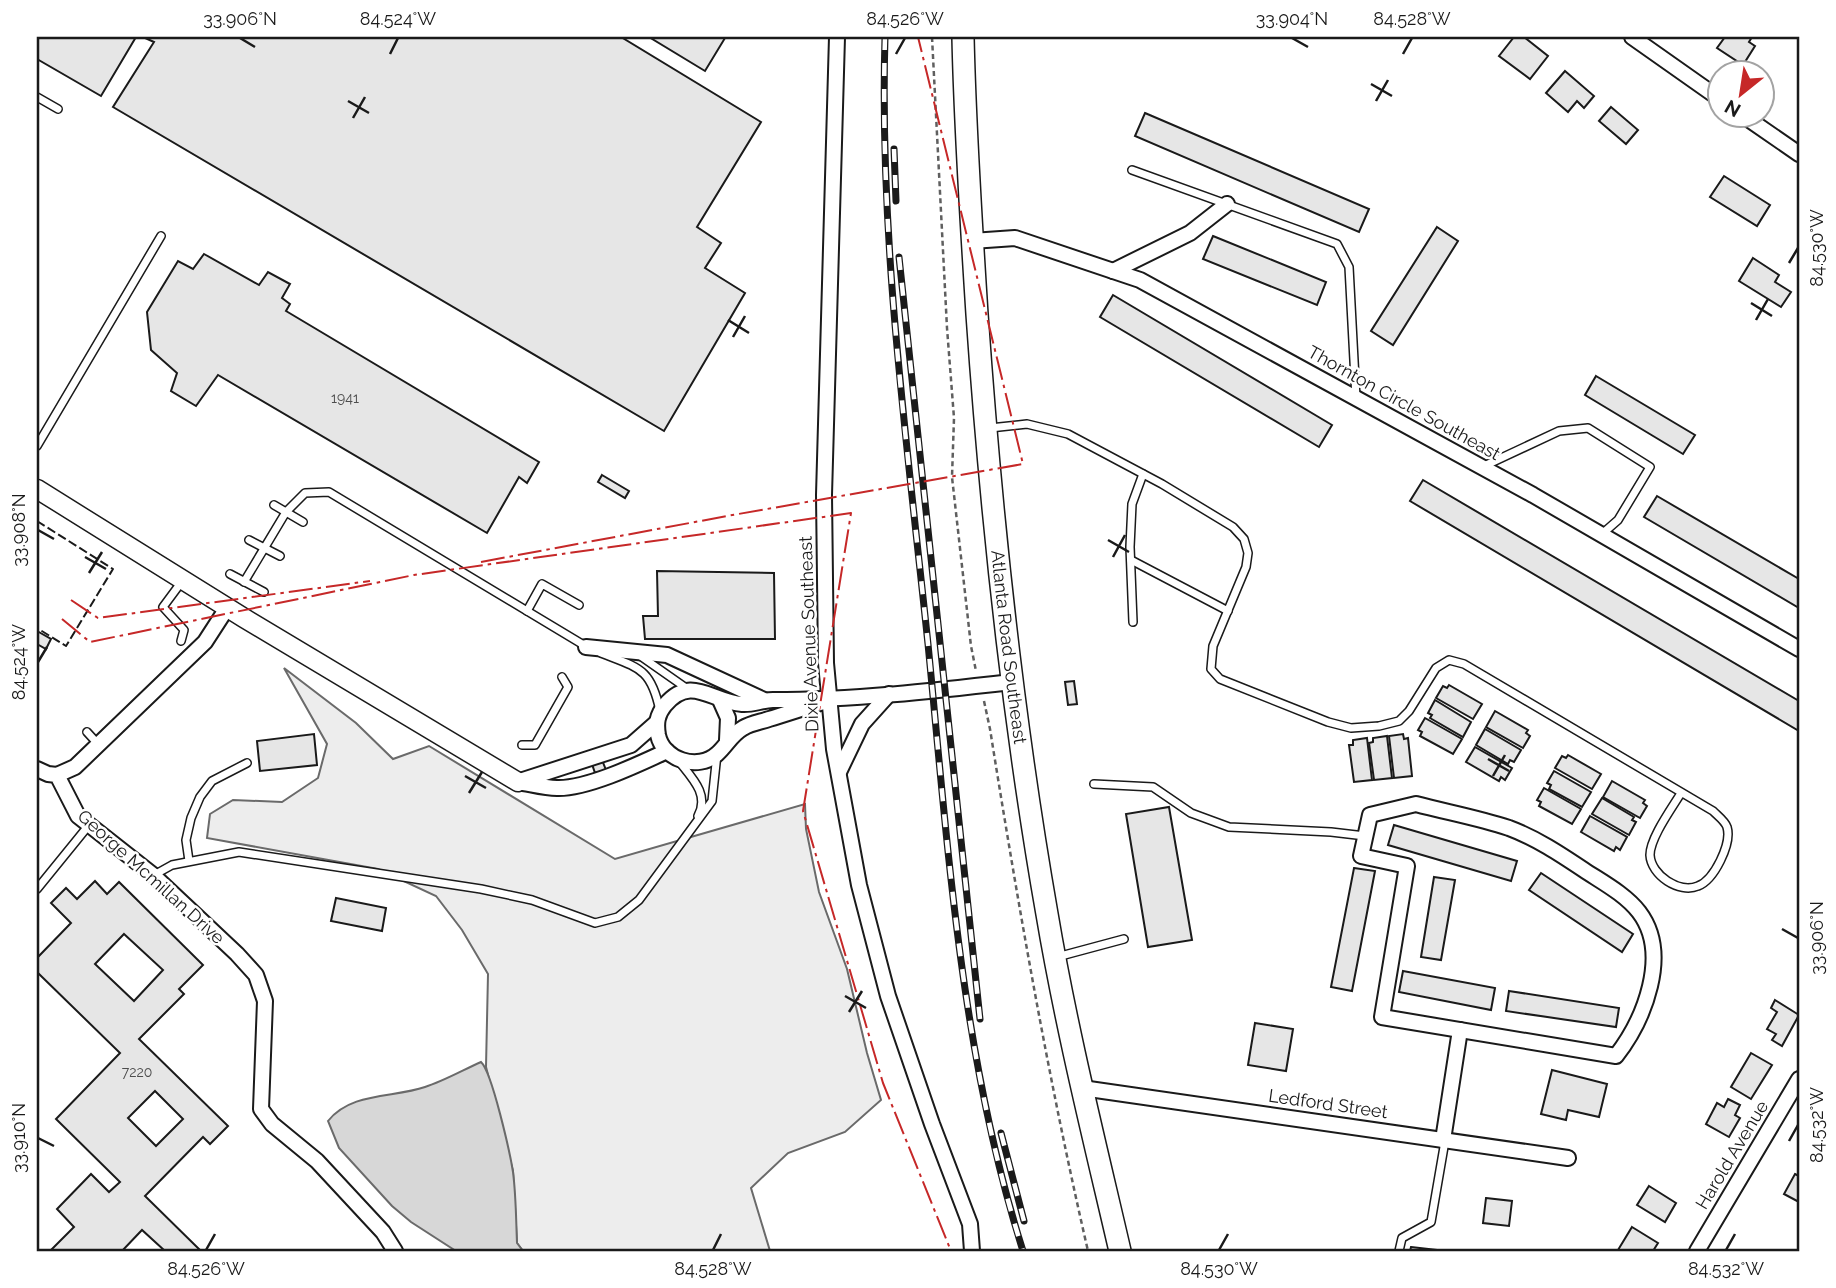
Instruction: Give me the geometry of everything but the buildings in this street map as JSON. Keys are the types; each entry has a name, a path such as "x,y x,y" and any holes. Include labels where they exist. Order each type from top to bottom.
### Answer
{"main road":[{"name":"Atlanta Road Southeast","path":"963,37 972,241 985,428 1012,682 1055,958 1119,1251"}],"street":[{"name":"Dixie Avenue Southeast","path":"837,37 824,495 826,660 834,749 859,885 888,996 932,1124 971,1224 972,1251"},
{"path":"1632,37 1706,89"},
{"path":"1764,130 1799,154"},
{"path":"1113,271 1190,233 1227,204"},
{"name":"Thornton Circle Southeast","path":"972,241 1016,238 1140,280 1481,467 1799,649"},
{"path":"37,489 227,608 518,782 558,788 578,786 672,755"},
{"path":"37,769 57,775 75,767 205,642 227,608"},
{"path":"586,647 667,655 764,700"},
{"path":"518,782 631,745 658,717 673,696 690,690 706,691 720,700 744,705 764,700 830,700 1012,682"},
{"path":"839,772 862,724 889,694"},
{"path":"720,700 728,718 727,740"},
{"path":"658,717 659,741 672,755 692,762 717,754 727,740 744,727 830,700"},
{"name":"George Mcmillan Drive","path":"57,775 78,816 153,875 256,975 265,1001 261,1109 272,1124 317,1161 383,1232 396,1251"},
{"path":"1416,804 1510,829 1551,848 1620,894 1639,913 1648,931 1652,952 1651,981 1641,1016 1631,1036 1616,1056 1382,1017 1407,866 1360,856 1365,836 1370,815 1416,804"},
{"path":"1444,1140 1460,1030"},
{"name":"Harold Avenue","path":"1697,1251 1799,1079"},
{"name":"Ledford Street","path":"1082,1088 1568,1158"}],"lane":[{"path":"37,97 58,109"},
{"path":"1132,170 1337,244 1349,267 1356,398"},
{"path":"37,446 161,236"},
{"path":"985,428 1027,424 1068,434 1233,527 1244,539 1248,553 1246,567 1213,646 1211,669 1220,679 1328,722 1351,728 1399,721 1409,711 1436,668 1449,660 1464,664 1681,793 1720,818 1726,824 1729,838 1726,851 1707,881 1696,888 1667,881 1654,869 1650,854 1654,840 1681,793"},
{"path":"1481,467 1559,431 1588,428 1650,467 1618,520 1601,535"},
{"path":"1133,621 1132,504 1143,474"},
{"path":"244,582 286,512 305,493 329,492 586,647 634,666 648,676 655,688 658,717"},
{"path":"274,505 303,522"},
{"path":"249,540 280,556"},
{"path":"1131,560 1228,611"},
{"path":"230,574 264,592"},
{"path":"181,641 184,630 163,607 183,580"},
{"path":"527,611 542,584 579,605"},
{"path":"635,652 690,690"},
{"path":"522,745 535,745 552,717 568,687 562,677"},
{"path":"86,732 98,745"},
{"path":"153,875 172,865 239,852 481,889 532,901 595,923 618,917 639,900 712,801 717,754"},
{"path":"639,900 701,813 701,789 672,755"},
{"path":"189,861 186,840 200,797 212,781 247,763"},
{"path":"1094,784 1153,787 1191,813 1229,827 1365,836"},
{"path":"37,889 90,824"},
{"path":"1055,958 1124,939"},
{"path":"1399,1251 1402,1238 1431,1222 1444,1140"}],"shaded area":[{"path":"284,668 356,723 393,759 429,746 615,859 805,804 806,829 819,892 847,969 881,1100 845,1132 788,1153 751,1188 770,1251 523,1251 517,1243 513,1171 486,1067 488,974 462,930 436,896 378,869 207,838 210,814 233,800 282,802 318,778 327,744"},
{"path":"481,1062 495,1096 508,1148 514,1181 517,1243 523,1251 456,1251 411,1222 392,1206 339,1148 328,1121 337,1112 360,1100 425,1087"}],"railway":[{"path":"885,37 884,113 890,265 951,874 971,1027 985,1103 1023,1251"},
{"path":"894,149 896,201"},
{"path":"899,257 980,1019"},
{"path":"1001,1133 1024,1221"}],"fence":[{"path":"37,521 113,569 66,646 37,628"}],"power":[{"path":"481,562 1023,464 918,37"},
{"path":"62,619 90,642 414,575 851,513 803,811 883,1083 951,1251"},
{"path":"71,600 98,618 370,581"}]}
